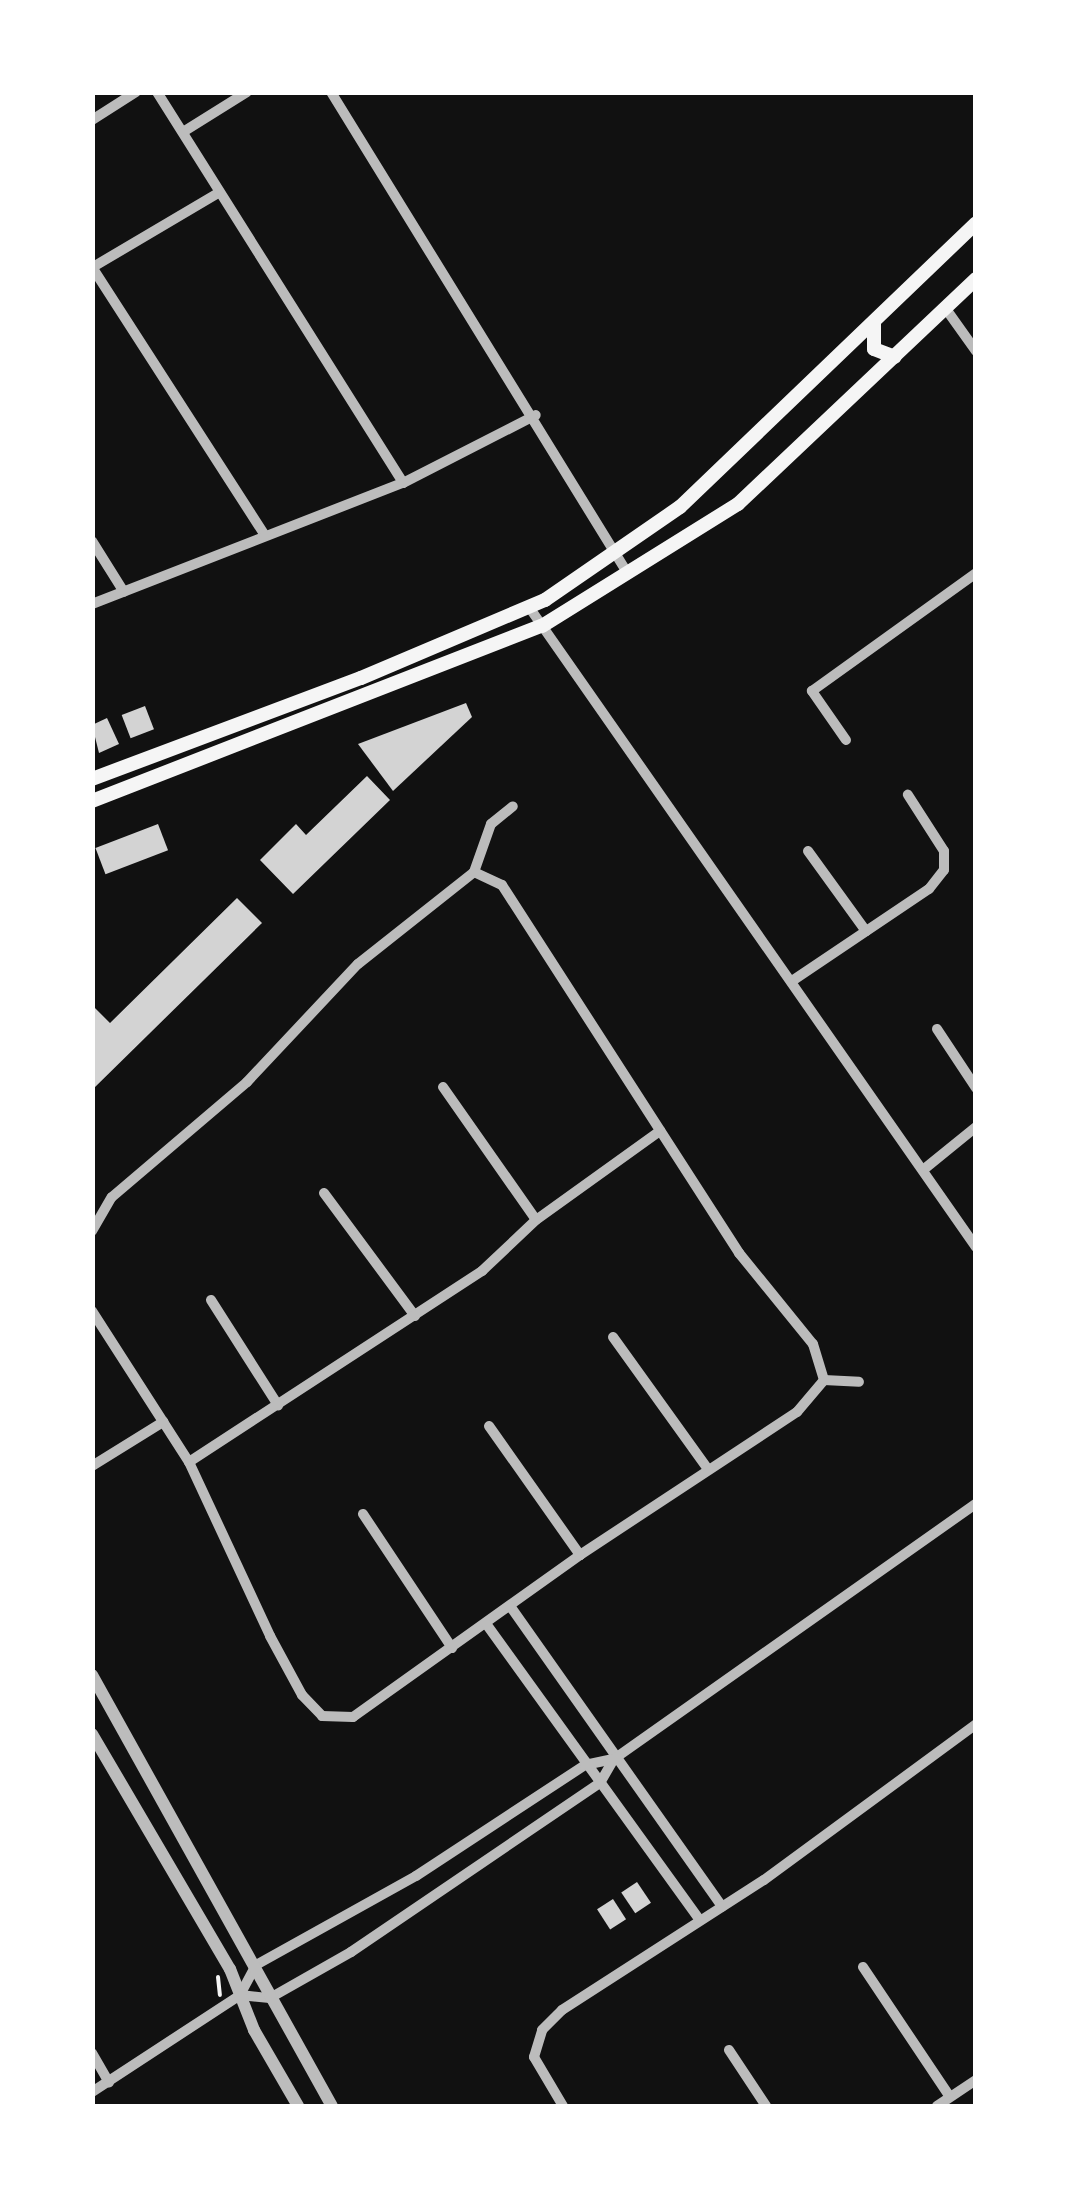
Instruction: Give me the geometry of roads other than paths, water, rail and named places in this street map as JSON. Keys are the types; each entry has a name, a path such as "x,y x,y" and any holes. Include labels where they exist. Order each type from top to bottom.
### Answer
{"main road":[{"path":"92,779 529,608 617,554 694,495 976,224"},
{"path":"92,800 542,626 738,504 974,284"},
{"path":"874,322 874,349 895,357"}],"street":[{"path":"92,120 136,92"},
{"path":"157,92 403,483"},
{"path":"183,132 246,92"},
{"path":"331,92 536,415 628,574"},
{"path":"218,192 93,267 265,535"},
{"path":"946,309 976,351"},
{"path":"92,604 403,483 536,415"},
{"path":"92,540 124,592"},
{"path":"846,740 812,691 976,573"},
{"path":"529,608 976,1247"},
{"path":"792,981 929,888 944,870 944,851 908,796"},
{"path":"92,1231 112,1197 247,1082 358,964 474,872 491,824 513,806"},
{"path":"808,850 866,931"},
{"path":"474,872 502,885 739,1253 813,1344 824,1380"},
{"path":"937,1029 976,1088"},
{"path":"442,1087 536,1220"},
{"path":"923,1170 976,1126"},
{"path":"189,1462 482,1271 536,1220 660,1131"},
{"path":"324,1193 415,1316"},
{"path":"211,1300 278,1405"},
{"path":"92,1311 189,1462 270,1636 302,1696 322,1716 354,1717 488,1625 580,1555 797,1412 824,1380"},
{"path":"613,1336 708,1468"},
{"path":"824,1380 859,1382"},
{"path":"92,1466 163,1422"},
{"path":"489,1426 580,1555"},
{"path":"92,2092 240,1995 256,1965 416,1876 585,1765 614,1759 976,1504"},
{"path":"362,1514 452,1648"},
{"path":"510,1606 614,1759 722,1906"},
{"path":"488,1625 699,1919"},
{"path":"92,1675 332,2106"},
{"path":"563,2106 534,2057 542,2030 976,1724"},
{"path":"92,1734 240,1995 298,2106"},
{"path":"240,1995 270,1998 351,1952 600,1783 614,1759"},
{"path":"863,1968 950,2097"},
{"path":"729,2050 766,2106"},
{"path":"92,2053 109,2082"},
{"path":"937,2106 976,2080"}]}
